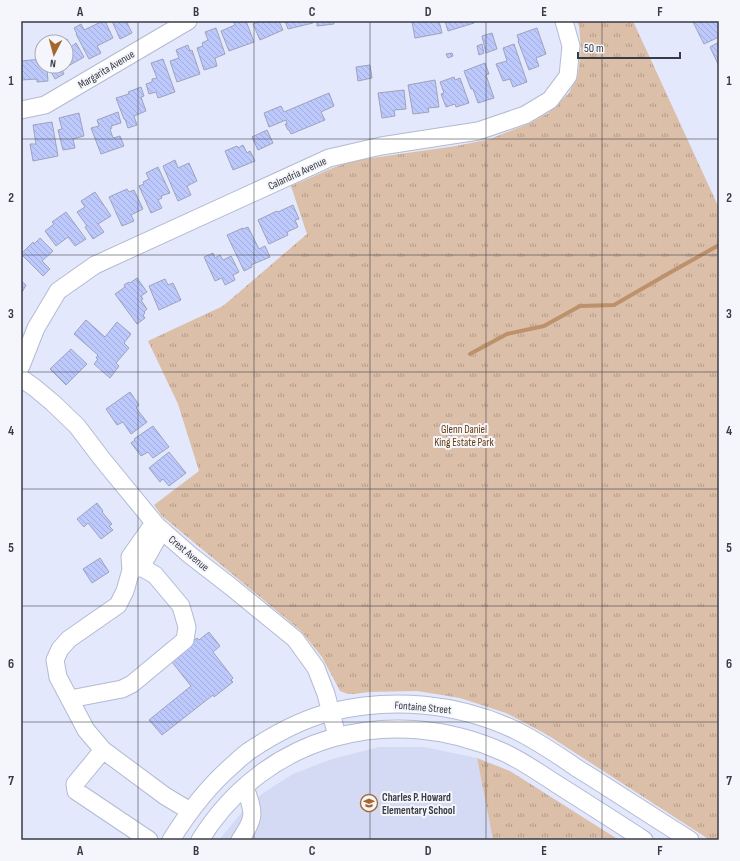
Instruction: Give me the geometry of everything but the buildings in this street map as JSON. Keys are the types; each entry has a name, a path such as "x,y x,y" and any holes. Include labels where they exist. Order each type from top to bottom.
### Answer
{"street":[{"name":"Margarita Avenue","path":"21,110 45,106 188,21"},
{"name":"Calandria Avenue","path":"21,366 36,328 58,291 94,265 329,158 381,146 478,131 525,115 550,100 568,76 571,46 564,21"},
{"name":"Crest Avenue","path":"21,378 36,388 77,426 158,527 190,555 295,639 316,668 326,694 337,736"},
{"path":"158,527 118,605 69,639 60,649 55,660 58,677 86,730 104,750 164,796 190,811"},
{"path":"70,699 122,689 132,684 185,640 187,627 181,606 155,575 136,568"},
{"name":"Fontaine Street","path":"171,840 201,796 221,775 248,752 279,733 330,712 369,705 404,704 463,711 489,719 516,730 542,745 690,840"},
{"name":"Fontaine Street","path":"200,840 219,813 237,794 262,772 285,758 314,744 337,736 373,730 404,728 451,734 481,742 505,752 644,840"},
{"path":"104,750 75,784 76,791 149,840"},
{"path":"240,840 248,828 252,818 252,807 245,787"}],"shaded area":[{"name":"Charles P. Howard Elementary School","path":"379,747 424,747 477,758 493,840 219,840 242,812 263,793 293,774 332,759"}],"green space":[{"name":"Glenn Daniel King Estate Park","path":"576,21 633,21 719,208 719,840 710,840 546,734 506,713 460,698 417,691 348,694 340,691 322,657 301,631 162,516 154,505 199,471 178,404 148,341 223,306 307,234 291,186 335,167 358,160 456,146 490,139 530,123 548,113 569,93 578,74 581,49 579,25"},
{"path":"477,758 510,771 619,840 493,840"}],"waterway":[{"path":"470,354 507,334 544,326 580,306 614,305 719,245"}],"place":[{"name":"Charles P. Howard Elementary School","path":"369,803"}]}
